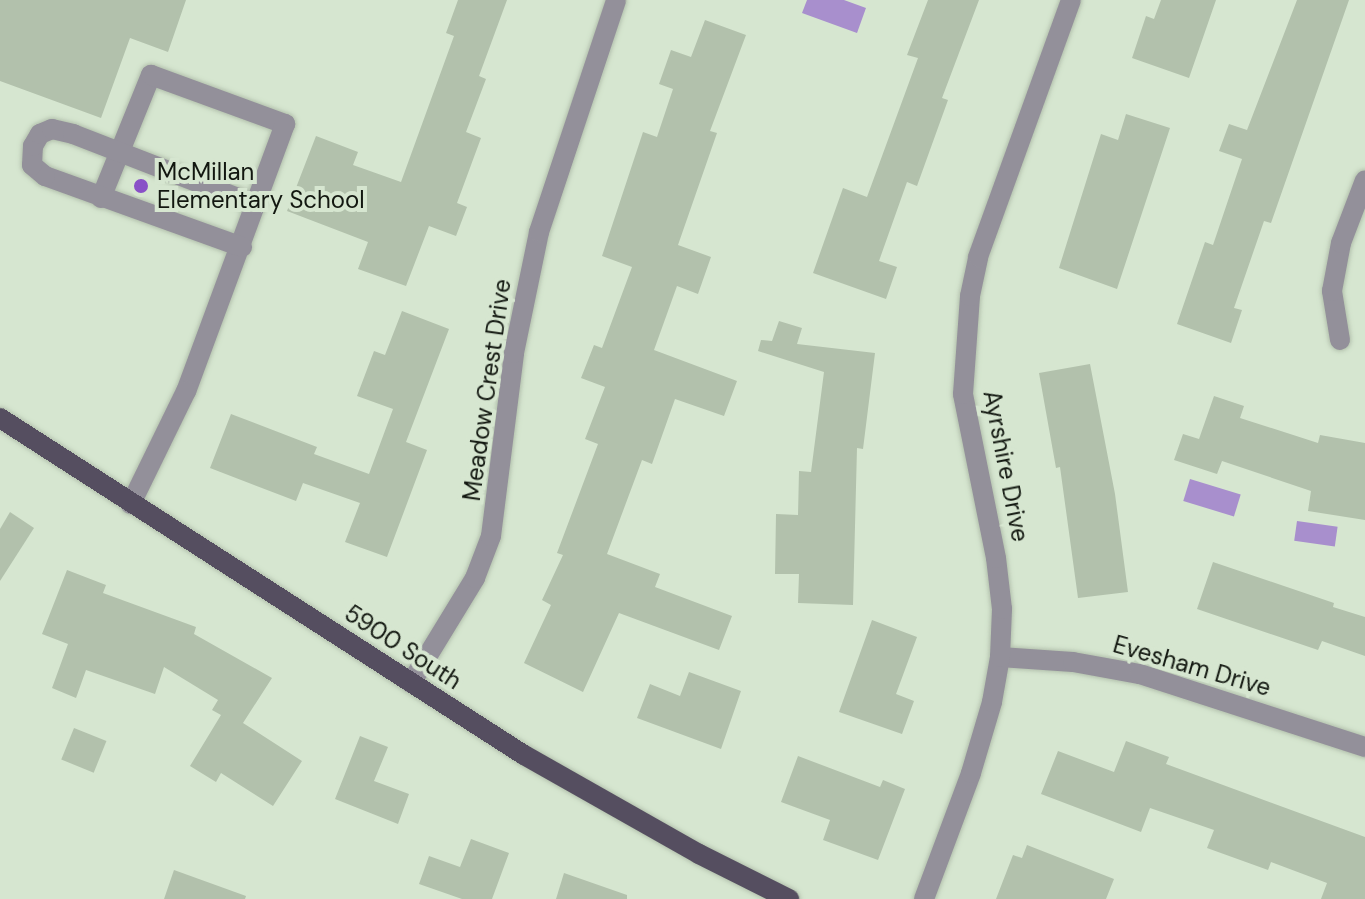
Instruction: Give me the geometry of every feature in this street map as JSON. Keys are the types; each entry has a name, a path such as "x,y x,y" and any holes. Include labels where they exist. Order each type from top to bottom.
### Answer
{"main road":[{"name":"5900 South","path":"0,418 411,683 610,805 789,899"}],"street":[{"name":"Meadow Crest Drive","path":"411,683 475,578 491,536 514,353 539,232 616,0"},
{"name":"Ayrshire Drive","path":"924,899 971,773 992,702 1000,657 1002,609 996,558 963,394 965,344 978,257 1071,0"},
{"path":"101,198 151,75 285,124 242,247 186,391 131,504"},
{"path":"242,247 45,176 32,165 33,146 40,134 52,129 256,205"},
{"path":"1340,340 1332,291 1341,243 1365,180"},
{"name":"Evesham Drive","path":"1000,657 1073,662 1140,674 1365,747"}],"shaded area":[{"path":"807,0 844,0 866,8 857,33 802,13"},
{"path":"1190,479 1241,494 1234,516 1183,501"},
{"path":"1297,521 1338,527 1335,547 1294,541"}],"building":[{"name":"McMillan Elementary School","path":"0,0 186,0 168,52 130,38 101,118 0,81"},
{"path":"458,0 507,0 479,76 486,79 466,132 481,138 457,203 467,207 456,236 429,226 406,286 358,269 368,242 287,211 316,136 358,152 353,165 401,182 454,36 446,33"},
{"path":"928,0 979,0 942,98 948,100 917,186 907,182 879,261 897,267 886,299 813,273 843,188 867,197 918,58 907,55"},
{"path":"1161,0 1216,0 1189,78 1132,58 1146,16 1154,19"},
{"path":"1297,0 1349,0 1271,223 1264,221 1234,308 1242,310 1231,343 1177,324 1205,242 1213,245 1242,159 1219,151 1229,124 1247,130"},
{"path":"705,20 746,35 710,131 717,133 678,245 711,257 698,294 677,286 654,350 737,381 724,416 675,399 652,464 642,460 607,554 660,574 655,587 732,616 719,650 619,613 583,692 524,663 551,605 542,600 563,555 557,553 598,444 585,439 605,387 581,378 594,345 602,348 632,267 602,256 643,132 657,137 673,89 659,84 671,50 691,57"},
{"path":"1126,114 1170,128 1117,289 1059,268 1101,134 1118,140"},
{"path":"402,311 449,329 406,442 427,450 387,557 345,542 360,503 303,483 296,501 210,468 231,414 317,447 314,454 369,474 393,409 357,396 374,351 385,355"},
{"path":"779,321 802,328 797,344 875,353 863,449 857,448 853,605 798,603 799,574 775,574 776,514 798,515 799,471 811,472 824,372 758,351 761,340 772,341"},
{"path":"1090,364 1115,494 1128,592 1078,598 1060,467 1056,468 1039,373"},
{"path":"1214,396 1244,406 1240,418 1318,443 1320,435 1365,443 1365,520 1308,511 1311,491 1222,461 1217,474 1174,460 1183,434 1199,439"},
{"path":"10,512 34,528 0,581 0,529"},
{"path":"1213,562 1334,603 1333,607 1365,617 1365,656 1322,641 1318,650 1197,609"},
{"path":"67,570 106,585 103,593 196,627 194,634 272,678 243,723 302,761 273,806 221,773 216,782 190,766 221,715 212,710 218,700 164,667 155,694 86,670 76,698 52,688 68,644 42,634"},
{"path":"872,620 917,637 896,694 914,701 902,734 839,712"},
{"path":"689,672 741,691 721,749 637,718 650,684 680,696"},
{"path":"74,728 106,741 94,773 61,760"},
{"path":"360,736 388,747 374,781 409,794 398,824 335,799"},
{"path":"1126,741 1169,757 1166,764 1365,837 1365,899 1321,899 1327,883 1271,862 1268,870 1207,848 1214,830 1150,808 1141,832 1041,794 1058,751 1114,772"},
{"path":"798,756 880,787 883,780 905,789 878,860 823,840 830,820 781,802"},
{"path":"471,839 509,853 492,899 462,899 419,884 429,856 460,867"},
{"path":"1027,845 1114,879 1106,899 996,899 1013,855 1022,858"},
{"path":"174,870 246,896 245,899 164,899"},
{"path":"564,873 627,895 627,899 556,899"}],"place":[{"name":"McMillan Elementary School","path":"141,186"}]}
